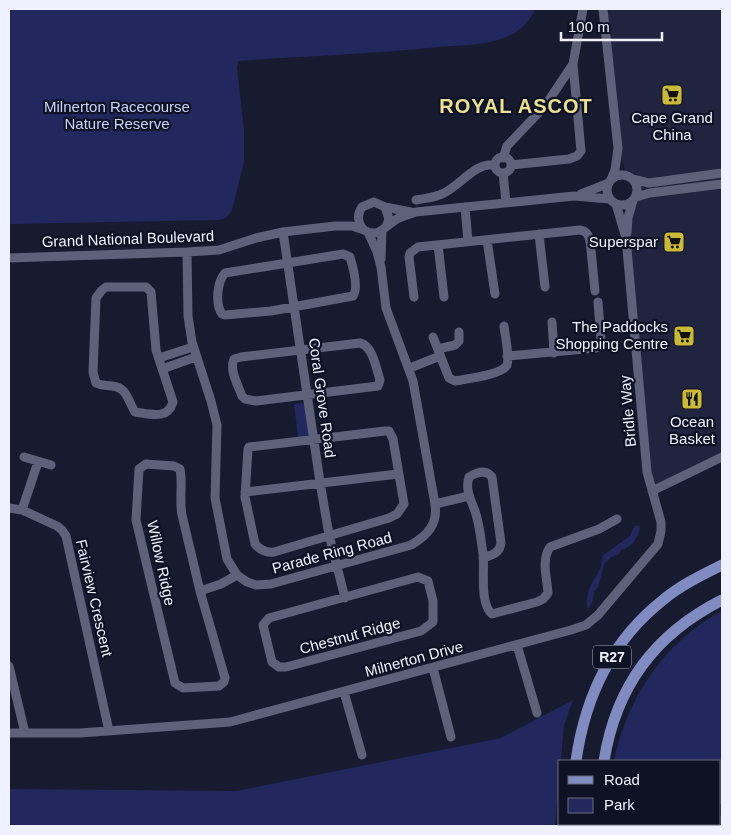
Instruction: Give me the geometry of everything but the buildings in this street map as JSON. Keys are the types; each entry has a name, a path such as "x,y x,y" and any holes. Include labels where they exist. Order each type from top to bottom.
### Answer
{"main road":[{"name":"R27","path":"576,760 579,739 588,705 609,660 620,645 642,619 663,599 692,580 722,565"},
{"name":"R27","path":"604,760 614,717 625,691 641,665 661,642 680,626 722,600"}],"street":[{"path":"511,165 569,159 577,156 581,151 573,64 583,9"},
{"path":"603,9 618,148 616,170 607,191 613,202"},
{"path":"495,165 497,161 503,158 510,143 545,106 573,64"},
{"path":"560,86 575,85"},
{"path":"618,148 637,187 635,198"},
{"path":"503,158 508,160 511,165"},
{"path":"495,165 498,171 503,173 509,171 511,165"},
{"path":"416,200 445,193 481,166 495,165"},
{"path":"503,173 506,202"},
{"path":"416,212 398,218 375,233 366,231 359,223 360,210 369,202 401,211 416,212 574,196 592,191 620,175 648,183 722,173"},
{"path":"574,196 625,205 635,198 650,193 722,184"},
{"name":"Bridle Way","path":"635,198 628,218 626,238 647,472 652,491"},
{"name":"Bridle Way","path":"613,202 626,238"},
{"path":"384,228 389,219 385,207"},
{"path":"465,207 468,242"},
{"name":"Grand National Boulevard","path":"335,226 354,216 360,210"},
{"name":"Grand National Boulevard","path":"9,258 219,250 256,238 283,232 335,226 352,226 366,231"},
{"name":"Parade Ring Road","path":"381,266 384,228"},
{"path":"414,297 409,257 410,253 418,247 580,230 588,234 590,240 595,291"},
{"name":"Parade Ring Road","path":"236,575 247,582 271,584 337,567 411,545 426,535 434,522 436,514 435,504 410,368 386,308 381,266 377,252 366,231"},
{"name":"Coral Grove Road","path":"283,232 302,350 320,482 329,535 337,567"},
{"path":"539,234 545,287"},
{"path":"487,240 495,294"},
{"path":"438,245 444,298"},
{"path":"187,252 188,316 193,347 212,401 217,425 216,506 227,559 236,575 221,584 200,592"},
{"path":"347,255 351,262 355,294 348,298 295,307 225,315 219,310 218,291 222,277 225,273 288,262 347,255"},
{"path":"106,287 141,287 150,290 153,304 156,350 159,358 173,402 171,409 163,414 135,412 124,390 96,383 93,372 96,298 102,290 106,287"},
{"path":"507,356 592,349 599,345 601,340 598,302"},
{"path":"552,322 554,352"},
{"path":"433,337 449,378 455,381 502,371 507,363 504,326"},
{"path":"410,368 439,352 455,346 459,341 459,332"},
{"path":"363,343 369,349 380,380 378,386 308,394 256,401 245,399 242,396 232,364 234,359 363,343"},
{"path":"159,358 193,347"},
{"path":"162,369 196,357"},
{"path":"389,431 393,438 404,504 397,514 389,518 274,552 260,549 255,544 245,492 249,447 314,438 389,431"},
{"path":"24,457 51,465"},
{"path":"652,491 722,457"},
{"path":"22,510 38,462"},
{"name":"Willow Ridge","path":"146,464 174,466 180,469 180,505 200,592 225,678 224,682 218,686 183,688 175,682 171,670 136,520 139,469 146,464"},
{"path":"484,558 497,552 501,548 501,543 493,484 489,473 475,473 469,477 467,482 469,496 477,516 484,558 485,602 489,612 495,614 537,602 548,593 545,559 550,547 599,529 617,519"},
{"path":"245,492 398,474"},
{"name":"Milnerton Drive","path":"9,733 65,734 230,722 586,625 598,615 658,544 661,522 652,491"},
{"path":"435,504 469,496"},
{"name":"Fairview Crescent","path":"9,508 22,510 57,526 66,536 109,731"},
{"path":"337,567 345,598"},
{"name":"Chestnut Ridge","path":"424,578 428,581 433,601 433,622 421,631 286,667 275,665 270,656 264,633 263,625 265,621 275,615 345,598 424,578"},
{"path":"517,645 537,713"},
{"path":"9,666 25,733"},
{"path":"433,668 451,737"},
{"path":"344,692 362,756"}],"shaded area":[{"path":"603,9 722,9 722,457 652,491 626,238 637,190 636,184 625,169 618,148"}],"green space":[{"name":"Milnerton Racecourse Nature Reserve","path":"9,9 535,9 524,26 515,32 498,40 481,44 238,61 237,68 244,131 244,162 232,210 226,218 218,220 9,224"},
{"path":"305,403 309,436 298,437 294,404"},
{"path":"635,525 640,526 635,540 604,564 598,587 594,591 593,600 588,610 588,593 600,568 602,556 630,536"},
{"path":"722,611 722,826 605,826 721,825 721,760 614,760 628,715 651,674 682,639"},
{"path":"573,700 564,725 561,760 558,760 555,826 9,826 9,789 237,791 501,738"}],"waterway":[{"path":"626,826 634,825"}],"place":[{"name":"Cape Grand China","path":"672,95"},
{"name":"Superspar","path":"674,242"},
{"name":"The Paddocks Shopping Centre","path":"684,336"},
{"name":"Ocean Basket","path":"692,399"}],"district":[{"name":"ROYAL ASCOT","path":"516,106"}]}
